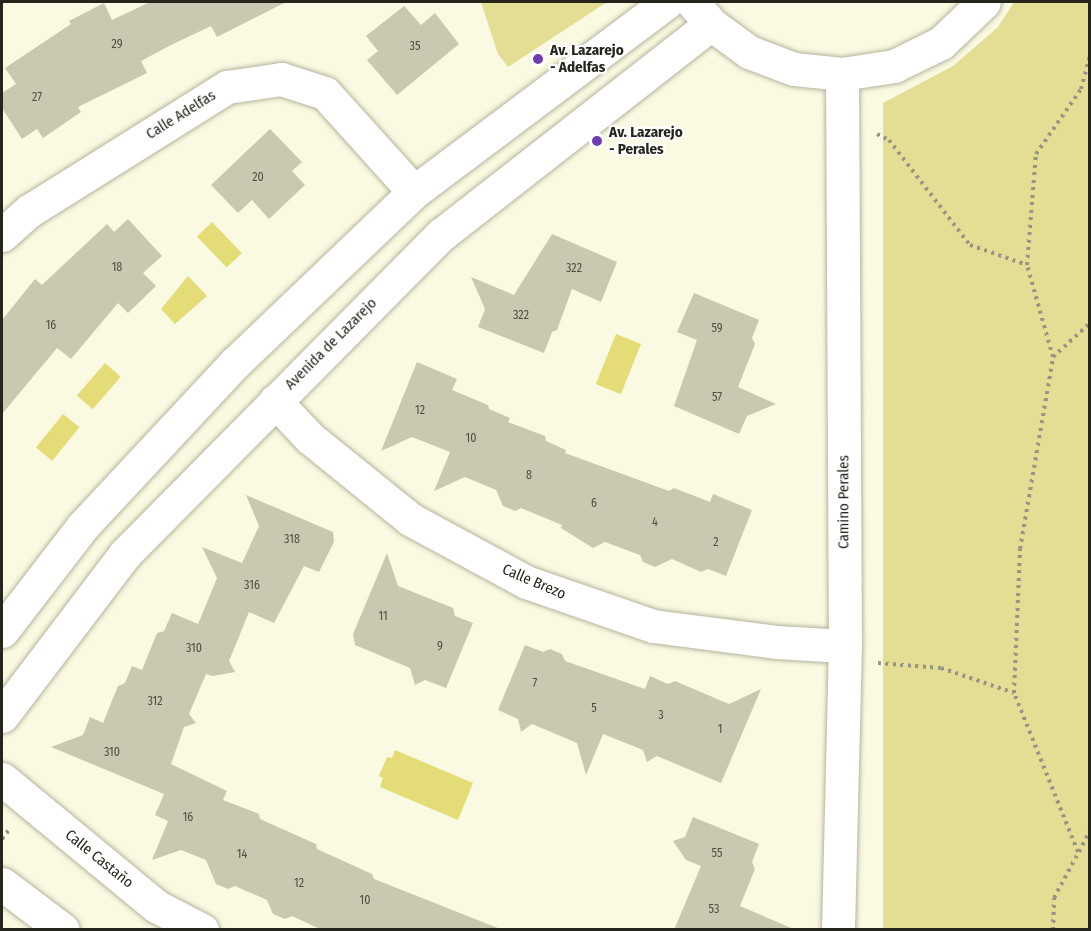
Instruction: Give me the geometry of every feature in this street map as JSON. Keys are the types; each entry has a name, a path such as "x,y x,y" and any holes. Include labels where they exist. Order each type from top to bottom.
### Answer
{"street":[{"path":"2,632 82,527 219,380 414,192 667,2"},
{"path":"701,13 749,52 794,69 842,74 894,66 941,43 984,2"},
{"name":"Avenida de Lazarejo","path":"2,716 125,554 275,401 442,234 701,13"},
{"name":"Camino Perales","path":"838,930 845,653 842,74"},
{"name":"Calle Adelfas","path":"2,235 29,211 227,87 281,79 325,93 414,192"},
{"name":"Calle Brezo","path":"275,401 310,438 410,519 526,582 653,626 845,653"},
{"name":"Calle Castaño","path":"2,778 156,906 202,930"},
{"path":"2,884 63,930"}],"path":[{"path":"1078,852 1014,693 1020,549 1053,357 1027,265 1036,154 1081,89 1089,56"},
{"path":"874,132 889,140 970,245 1027,265"},
{"path":"1053,357 1089,323"},
{"path":"845,653 941,668 1014,693"},
{"path":"1053,930 1054,898 1089,831"}],"shaded area":[{"path":"481,2 607,2 508,67 498,54"},
{"path":"1014,2 1089,2 1089,929 883,929 883,103 953,66 998,27"},
{"path":"212,222 242,253 227,268 197,237"},
{"path":"188,276 207,296 175,324 161,309"},
{"path":"616,334 641,344 621,394 596,384"},
{"path":"105,363 121,377 93,409 77,395"},
{"path":"63,414 79,427 52,461 36,447"},
{"path":"395,750 473,783 458,820 380,787 383,778 379,776 387,757 392,758"}],"building":[{"path":"150,2 286,2 217,37 211,26 171,45 141,61 147,73 78,107 81,112 43,138 37,129 22,139 2,108 2,93 16,84 5,68 71,24 69,21 104,3 112,20"},
{"path":"404,6 421,25 435,13 459,44 397,95 367,60 378,51 366,36"},
{"path":"270,129 302,162 292,171 305,185 269,219 252,200 238,213 211,185"},
{"path":"128,219 162,256 143,273 156,286 128,313 118,303 71,359 57,348 2,414 2,320 35,279 42,285 107,224 114,232"},
{"path":"552,234 617,262 601,302 572,289 557,330 552,332 544,353 478,327 485,309 471,277 514,295"},
{"path":"694,293 759,320 752,338 755,344 738,387 776,404 747,416 739,434 674,406 697,340 677,332"},
{"path":"417,362 457,379 452,390 488,405 489,409 510,418 508,422 545,436 546,441 566,450 565,453 669,491 674,488 710,502 713,494 752,510 726,576 708,569 701,572 672,559 655,567 643,562 640,555 605,542 593,548 561,528 562,525 521,508 515,511 503,506 496,490 465,477 434,491 450,452 412,437 381,451"},
{"path":"246,495 333,532 334,542 319,572 304,566 274,623 249,612 229,661 235,672 213,676 206,674 189,714 196,723 184,727 171,764 227,791 223,800 259,814 260,819 316,844 317,849 372,874 374,879 503,930 322,930 292,916 285,919 273,914 267,900 235,886 228,889 216,884 206,860 181,850 152,860 168,821 155,815 164,794 51,747 83,735 90,717 103,723 118,686 125,683 132,666 142,670 157,633 164,631 172,613 198,624 217,578 202,547 242,563 259,526"},
{"path":"387,553 398,586 453,608 455,616 473,623 446,688 425,680 415,685 410,668 355,645 353,634"},
{"path":"525,645 543,652 550,649 562,654 565,661 645,689 650,676 668,684 675,681 729,704 761,689 721,783 657,756 647,762 643,750 603,734 586,775 577,743 532,724 521,732 518,719 498,710"},
{"path":"693,817 759,844 752,862 755,869 740,906 796,930 674,930 701,866 686,860 673,841 685,837"}],"place":[{"name":"Av. Lazarejo - Adelfas","path":"538,59"},
{"name":"Av. Lazarejo - Perales","path":"597,141"}]}
